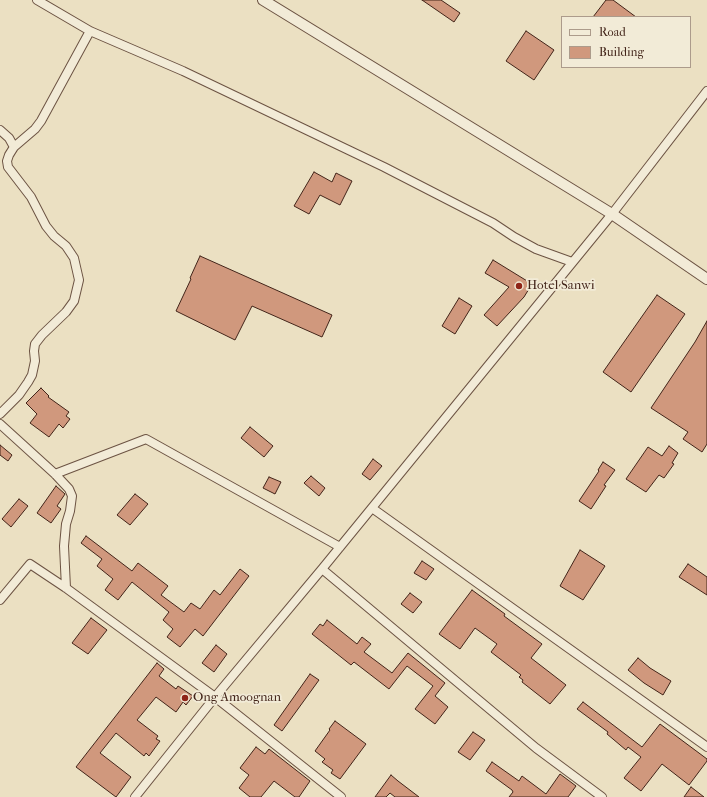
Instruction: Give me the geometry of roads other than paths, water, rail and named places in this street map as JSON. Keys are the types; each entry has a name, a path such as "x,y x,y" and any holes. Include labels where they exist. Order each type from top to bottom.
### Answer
{"street":[{"path":"36,0 90,31 183,71 384,167 493,223 536,249 572,262"},
{"path":"263,0 612,214 707,279"},
{"path":"0,414 19,395 28,382 32,375 35,361 34,351 36,344 42,335 66,312 74,302 79,280 74,258 66,246 54,236 46,226 30,197 8,167 8,155 14,147 35,129 41,121 90,31"},
{"path":"135,797 215,697 322,569 612,214 707,91"},
{"path":"0,130 9,138 14,147"},
{"path":"0,424 55,474 69,489 72,496 66,524 64,546 66,588"},
{"path":"55,474 146,439 340,547"},
{"path":"372,508 707,747"},
{"path":"0,600 30,564 66,588 215,697 341,797"},
{"path":"322,569 536,748 602,797"}],"place":[{"name":"Hotel Sanwi","path":"519,286"},
{"name":"Ong Amoognan","path":"185,698"}]}
